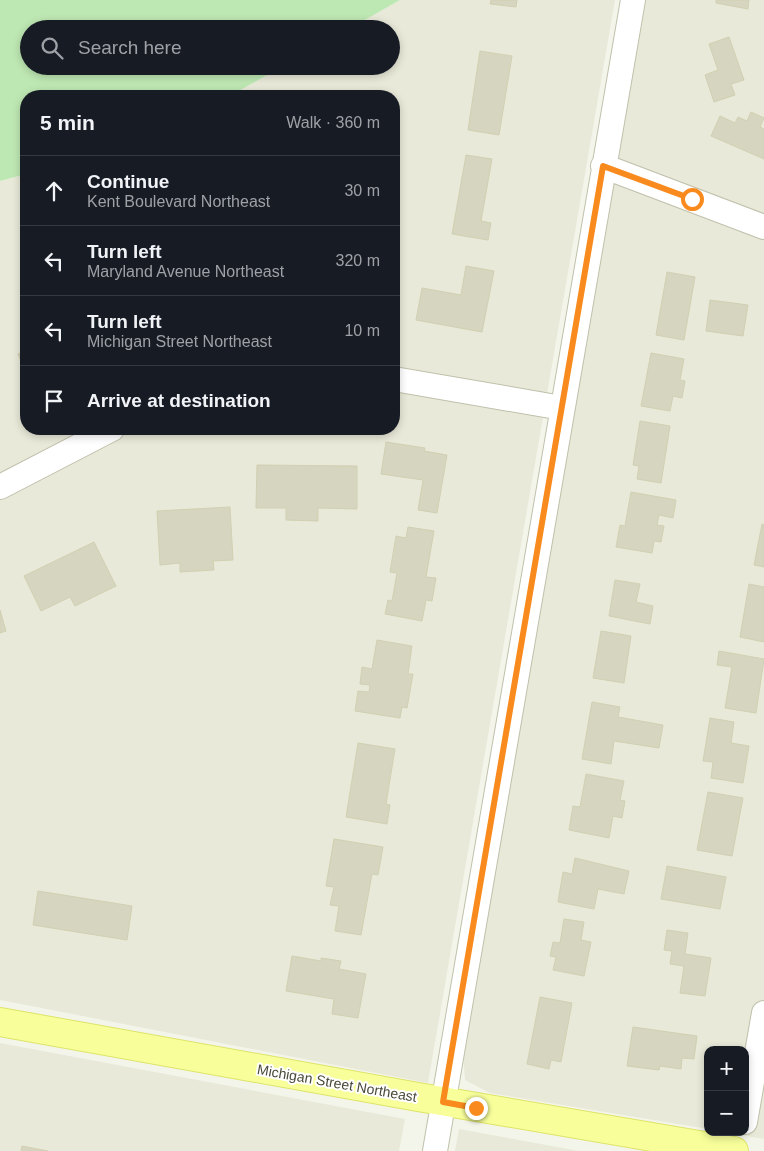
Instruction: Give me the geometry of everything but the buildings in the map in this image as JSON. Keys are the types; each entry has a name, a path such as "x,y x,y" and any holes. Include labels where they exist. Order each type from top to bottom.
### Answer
{"main road":[{"name":"Michigan Street Northeast","path":"0,1022 443,1102 734,1151"}],"street":[{"path":"435,1151 633,0"},
{"path":"603,166 764,227"},
{"path":"400,380 562,408"},
{"path":"0,487 100,435"},
{"path":"749,1099 764,1013"},
{"path":"740,1151 743,1136"}],"shaded area":[{"path":"400,0 615,0 428,1083 0,1000 0,181 20,176 20,435 400,435 400,90 241,90 267,75 400,75 400,20 365,20"},
{"path":"646,0 764,0 764,1139 747,1136 749,1136 749,1046 704,1046 704,1128 490,1093 465,1080 463,1054"},
{"path":"0,1043 405,1119 399,1151 0,1151"},
{"path":"459,1129 579,1151 455,1151"}],"green space":[{"path":"0,0 400,0 365,20 20,20 20,75 267,75 241,90 20,90 20,176 0,181"}],"route":[{"path":"476,1108 443,1102 603,166 692,199"}]}
